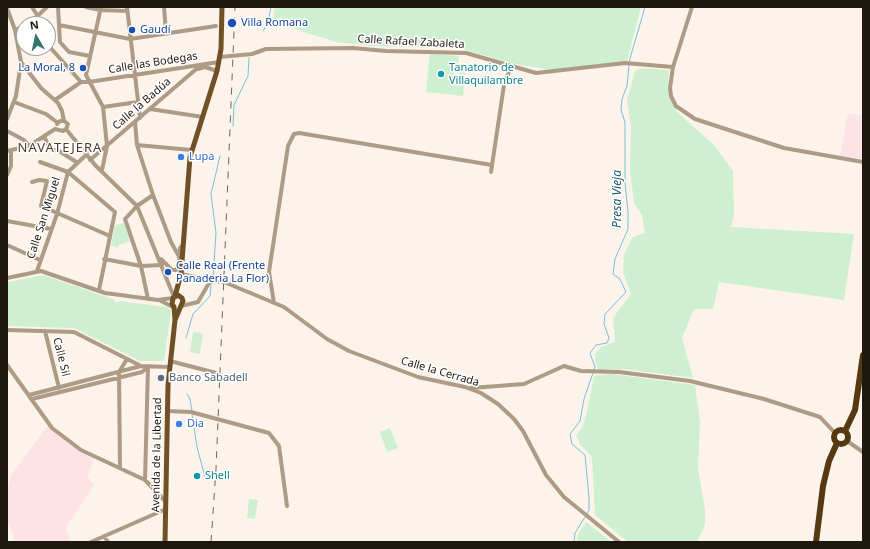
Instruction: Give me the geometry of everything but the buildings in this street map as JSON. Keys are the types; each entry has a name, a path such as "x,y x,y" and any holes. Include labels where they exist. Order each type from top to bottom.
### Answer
{"highway":[{"path":"845,431 855,410 863,355"},
{"path":"837,443 834,438 835,433 839,430 845,431"},
{"path":"837,443 842,444 847,441 848,435 845,431"},
{"path":"816,542 823,486 829,461 837,443"}],"main road":[{"path":"181,276 174,297 182,298 181,276 180,262 183,245 187,176 191,150 217,71 222,7"},
{"name":"Avenida de la Libertad","path":"165,542 167,411 169,367 174,320 174,297"},
{"name":"Avenida de la Libertad","path":"174,320 181,306 182,298"},
{"path":"173,307 181,306"}],"street":[{"path":"32,7 37,15 47,7"},
{"path":"58,7 60,42 69,52 90,56"},
{"path":"86,7 127,9 140,118"},
{"path":"164,7 166,34"},
{"path":"692,7 673,67 670,88 671,96 676,106 695,119 784,148 863,162"},
{"path":"7,8 15,30 22,62 14,102 7,119"},
{"path":"101,8 86,75 103,107 107,146 102,170"},
{"path":"59,25 130,39 216,26"},
{"name":"Calle Rafael Zabaleta","path":"219,59 252,54 266,49 354,48 386,51 466,53 536,73 629,64 673,67"},
{"path":"55,100 81,82 56,54"},
{"name":"Calle las Bodegas","path":"81,82 201,65 219,59"},
{"path":"22,62 41,88 61,107 64,121 68,124 66,129"},
{"name":"Calle la Badúa","path":"90,160 201,65"},
{"path":"491,172 504,85 511,66"},
{"path":"187,67 188,76"},
{"path":"196,70 205,68 217,71"},
{"path":"14,102 46,114 58,123"},
{"path":"103,107 138,102"},
{"path":"150,109 203,117"},
{"path":"58,123 64,121"},
{"path":"135,122 137,145 153,195 180,262 174,270 166,266 159,258"},
{"path":"58,123 58,128"},
{"path":"58,128 63,131 66,129"},
{"path":"7,175 11,166 9,151 29,146 58,128"},
{"path":"7,278 36,271 50,273 99,290 158,300 174,297 137,206 102,170 90,160 87,154 66,129"},
{"path":"7,131 24,140 29,146"},
{"path":"274,303 269,272 288,146 294,134 299,133 492,165"},
{"path":"44,136 50,149 58,151 78,162"},
{"path":"137,145 191,150"},
{"name":"Calle San Miguel","path":"36,271 57,214 68,172 87,154"},
{"path":"40,162 68,172 115,212 104,259 99,290"},
{"path":"32,182 39,180 47,181 41,206 110,236"},
{"path":"148,299 141,266 125,219 137,206 153,195"},
{"path":"7,221 51,229"},
{"path":"7,245 40,260"},
{"path":"104,259 141,266 162,265"},
{"name":"Calle la Cerrada","path":"181,276 206,279 210,282 224,282 284,307 330,341 348,352 418,377 471,388 491,398 514,419 523,431 546,475 564,497 619,542"},
{"path":"181,306 195,304 200,299 206,286 210,282"},
{"path":"182,298 195,304"},
{"path":"158,300 173,307"},
{"path":"7,330 74,332 141,366 169,367"},
{"name":"Calle Sil","path":"45,331 59,388"},
{"path":"120,468 119,372 127,359"},
{"path":"170,361 216,373"},
{"path":"7,365 52,428 81,450 145,480 166,502"},
{"path":"30,397 141,366"},
{"path":"471,388 524,384 564,366 593,372 620,372 690,381 724,389 820,417 835,433"},
{"path":"30,397 142,372 148,367"},
{"path":"145,480 148,367"},
{"path":"167,411 192,413 248,426 269,433 279,446 287,506"},
{"path":"847,441 863,452"},
{"path":"91,542 166,509"},
{"path":"104,536 108,542"}],"shaded area":[{"path":"848,113 863,116 863,159 840,156"},
{"path":"48,426 77,449 94,460 87,476 94,485 66,527 70,542 15,542 7,518 7,492 11,475"}],"green space":[{"path":"275,7 641,7 627,61 550,70 515,64 458,48 373,46 336,42 273,22"},
{"path":"430,54 459,56 458,64 454,64 453,76 459,77 460,71 465,72 463,96 426,92"},
{"path":"642,68 669,70 668,93 678,113 714,145 733,171 734,215 731,227 854,234 844,300 719,282 713,309 694,309 682,338 693,378 624,369 598,370 595,360 596,352 601,347 615,342 613,318 631,294 623,272 624,254 633,237 645,233 642,215 634,203 630,170 631,127 627,100 635,71"},
{"path":"124,223 130,241 119,245 118,248 111,246 115,225"},
{"path":"43,275 115,300 115,303 119,301 167,307 171,311 164,361 140,361 74,328 7,326 8,282"},
{"path":"193,332 203,333 200,354 190,352"},
{"path":"611,374 695,385 700,422 698,469 705,509 705,525 697,542 628,542 595,515 592,457 580,444 576,435 582,428 586,416 594,376"},
{"path":"390,428 398,448 387,452 380,432"},
{"path":"249,499 258,500 255,519 247,518"},
{"path":"586,522 611,542 577,542 578,534"}],"waterway":[{"path":"263,31 267,25 271,7"},
{"name":"Presa Vieja","path":"629,62 645,7"},
{"path":"233,126 234,105 248,76 249,58"},
{"name":"Presa Vieja","path":"594,370 595,367 590,353 596,345 607,343 609,338 604,324 605,314 626,292 620,279 613,274 615,259 628,229 625,183 625,122 621,110 622,99 627,86 629,65"},
{"path":"213,278 216,233 211,194 220,156"},
{"path":"186,338 193,314 210,296 211,286"},
{"name":"Presa Vieja","path":"587,514 589,510 589,498 585,455 572,444 570,434 580,421 584,399 593,373"},
{"path":"187,394 190,399 192,411"},
{"path":"192,414 197,447 205,477"},
{"name":"Presa Vieja","path":"574,542 575,533 585,517"}],"railway":[{"path":"211,542 216,469 235,7"}],"place":[{"name":"Villa Romana","path":"232,23"},
{"name":"Gaudí","path":"132,30"},
{"name":"La Moral, 8","path":"83,68"},
{"name":"Tanatorio de Villaquilambre","path":"441,74"},
{"name":"Lupa","path":"181,157"},
{"name":"Calle Real (Frente Panaderia La Flor)","path":"168,272"},
{"name":"Banco Sabadell","path":"161,378"},
{"name":"Dia","path":"179,424"},
{"name":"Shell","path":"197,476"}],"district":[{"name":"NAVATEJERA","path":"60,148"}]}
